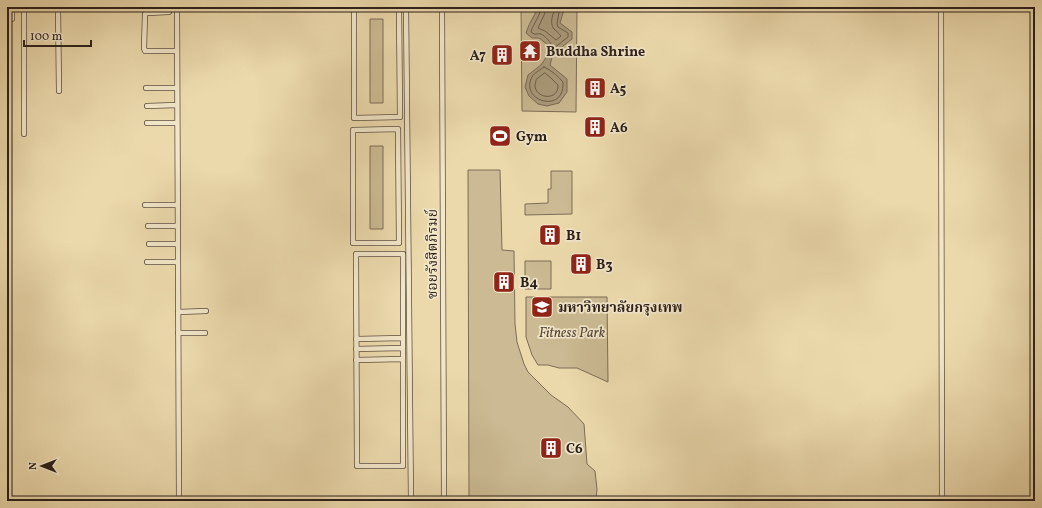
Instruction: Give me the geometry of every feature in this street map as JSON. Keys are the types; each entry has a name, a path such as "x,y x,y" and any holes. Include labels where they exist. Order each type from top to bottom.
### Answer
{"street":[{"path":"7,20 12,19 12,7"},
{"path":"24,7 24,134"},
{"path":"58,7 59,91"},
{"path":"177,7 179,501"},
{"path":"354,7 354,118 400,117 399,7"},
{"path":"406,7 412,501"},
{"name":"ซอยรังสิตภิรมย์","path":"442,7 444,501"},
{"path":"940,7 942,501"},
{"path":"169,12 145,14 144,48 148,51 177,51"},
{"path":"400,60 407,60"},
{"path":"146,88 177,88"},
{"path":"146,106 177,105"},
{"path":"147,123 177,123"},
{"path":"398,129 399,185 399,243 353,243 353,130 398,129"},
{"path":"399,185 408,185"},
{"path":"145,205 178,204"},
{"path":"148,226 178,226"},
{"path":"149,244 178,244"},
{"path":"356,254 403,254 403,325 404,466 357,466 356,254"},
{"path":"147,262 178,262"},
{"path":"178,312 206,312"},
{"path":"403,325 410,324"},
{"path":"178,333 206,333"},
{"path":"356,338 403,338"},
{"path":"356,349 403,348"},
{"path":"356,360 403,359"}],"green space":[{"path":"521,7 577,7 576,112 522,111"},
{"path":"370,19 383,19 383,103 370,103"},
{"path":"370,146 383,146 383,229 370,229"},
{"path":"468,170 500,170 502,250 514,251 515,324 517,342 528,372 551,395 568,407 584,424 587,464 595,471 597,489 596,501 469,501"},
{"path":"551,171 572,171 572,214 525,215 525,204 548,203 548,189 551,189"},
{"path":"525,261 551,261 551,289 525,289"},
{"name":"Fitness Park","path":"526,297 607,297 608,382 577,368 559,368 548,365 538,365 532,355 526,337"}],"water":[{"path":"536,7 566,7 560,23 572,32 572,39 553,54 550,65 567,79 567,92 559,103 547,106 538,104 529,96 525,87 528,75 541,65 547,56 548,45 539,38 532,38 526,33 537,10"}],"place":[{"name":"Buddha Shrine","path":"530,51"},
{"name":"A7","path":"502,55"},
{"name":"A5","path":"595,88"},
{"name":"A6","path":"595,127"},
{"name":"Gym","path":"500,136"},
{"name":"B1","path":"550,235"},
{"name":"B3","path":"581,264"},
{"name":"B4","path":"504,282"},
{"name":"มหาวิทยาลัยกรุงเทพ","path":"542,307"},
{"name":"C6","path":"551,448"}]}
